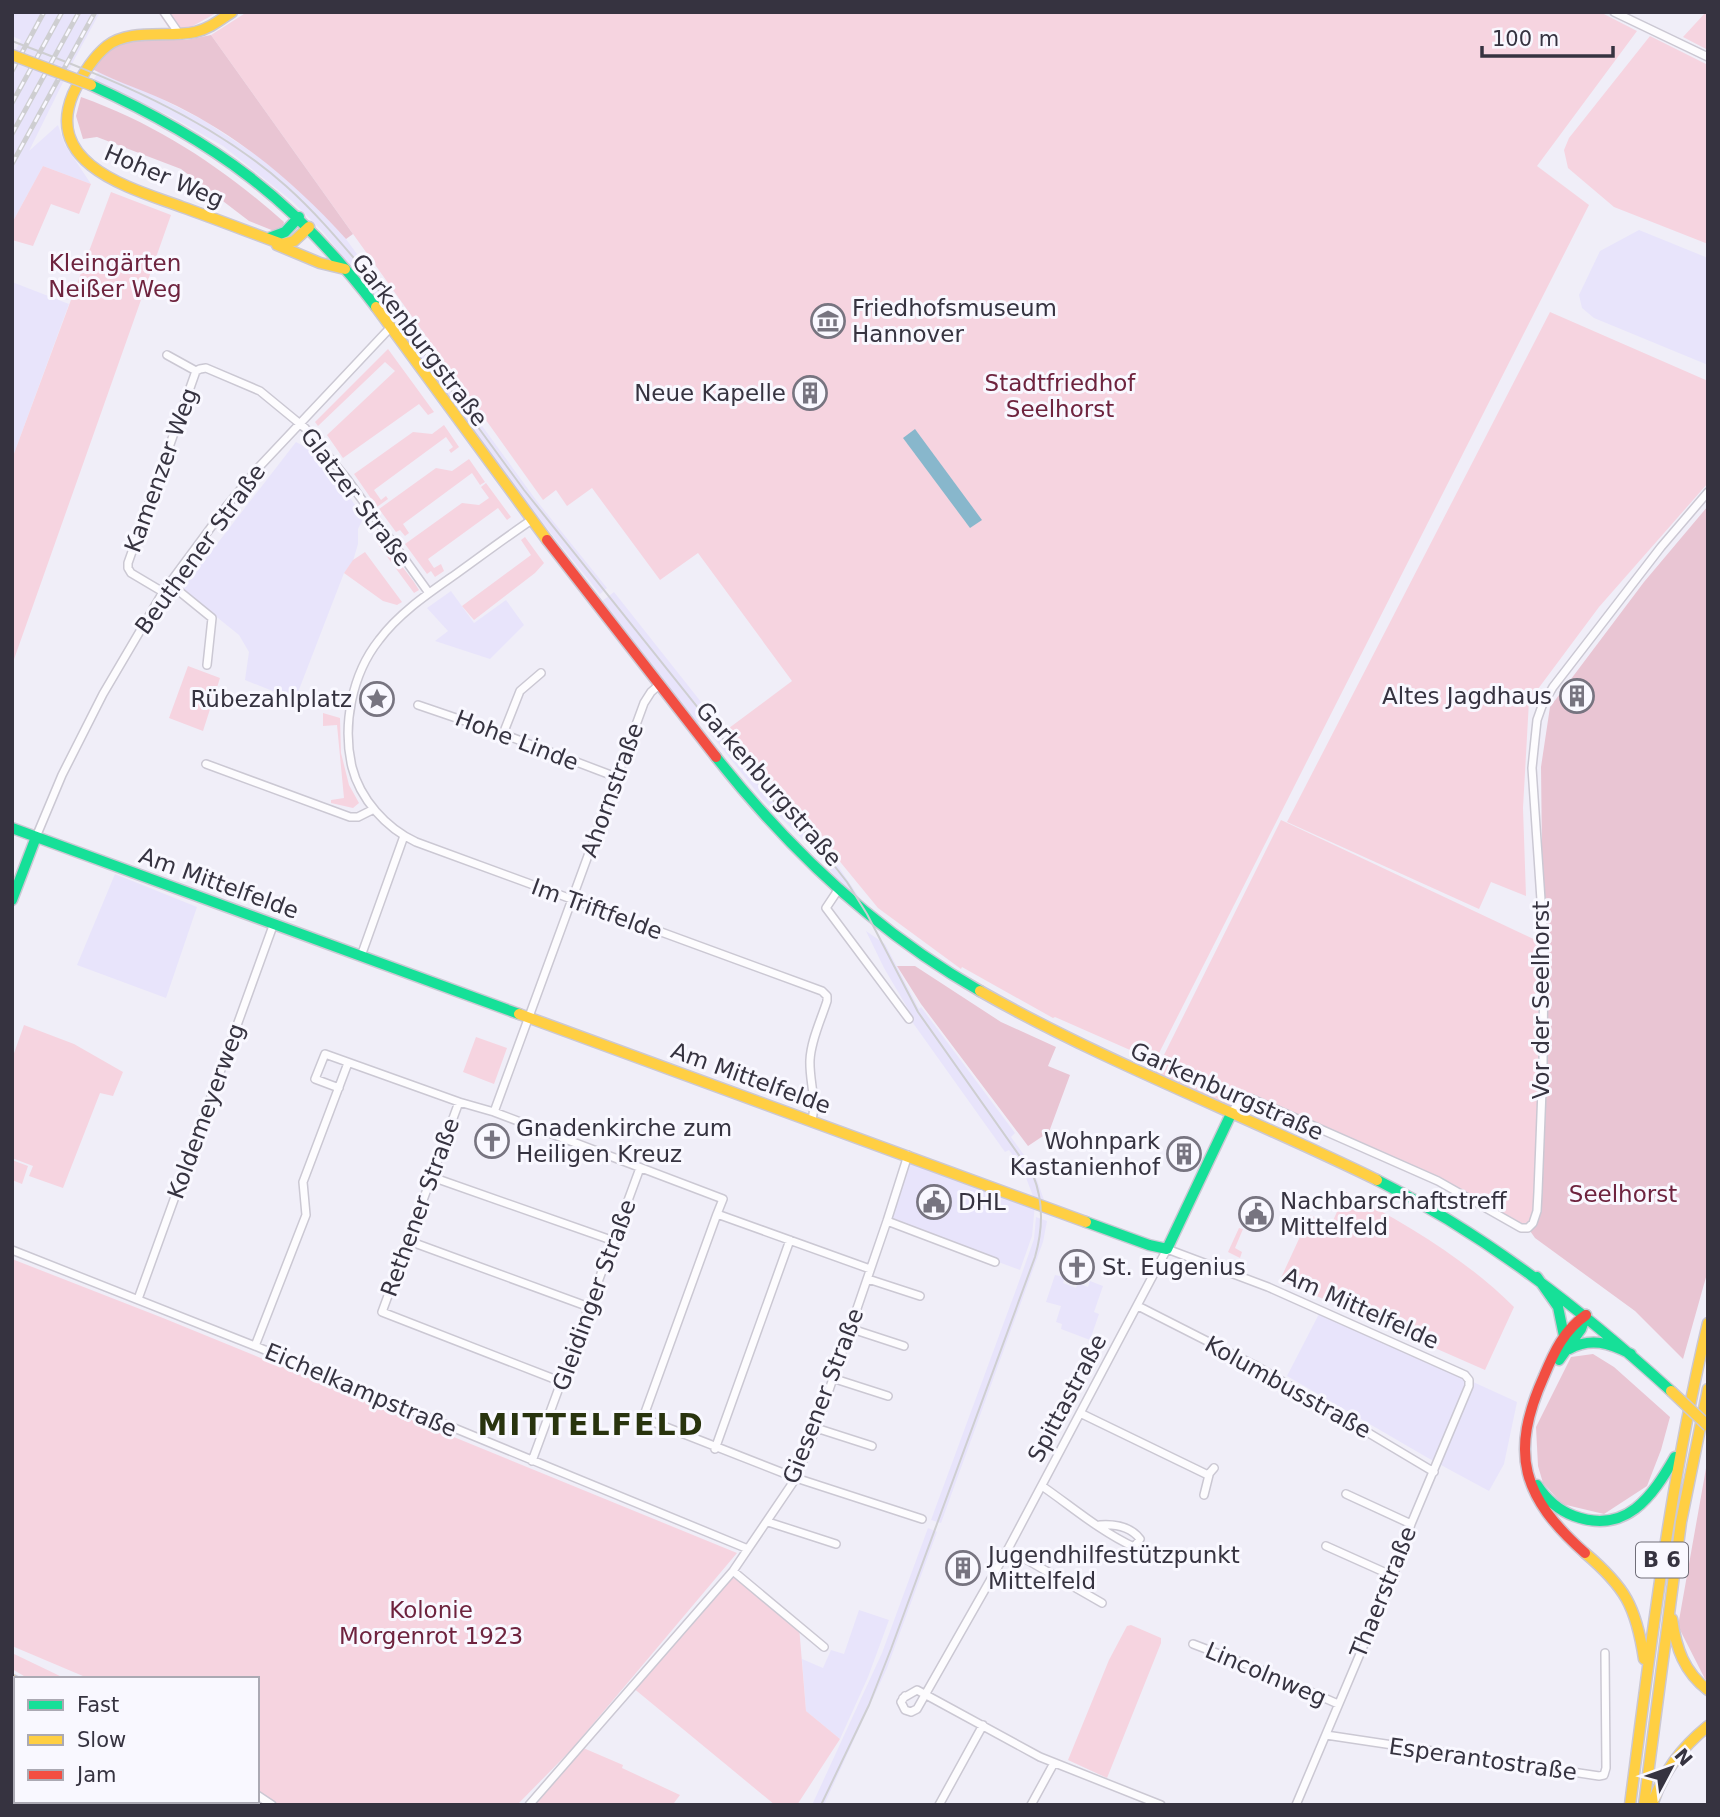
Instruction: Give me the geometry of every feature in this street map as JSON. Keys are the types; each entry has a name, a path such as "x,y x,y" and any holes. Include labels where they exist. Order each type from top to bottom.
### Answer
{"main road":[{"name":"Hoher Weg","path":"232,12 201,31 180,35 131,37 111,42 98,52 69,104 68,123 74,144 83,160 101,176 268,238 288,244 309,227"},
{"name":"Garkenburgstraße","path":"12,55 91,85 158,116 215,149 251,176 309,227 390,328 530,521 660,685 782,835 838,890 927,960 978,991 1086,1049 1356,1170 1468,1231 1537,1277 1586,1315 1708,1426"},
{"path":"268,238 285,232 299,217"},
{"path":"268,238 283,248 345,269"},
{"name":"Am Mittelfelde","path":"12,828 1149,1245 1167,1249"},
{"path":"12,900 36,837"},
{"name":"Spittastraße","path":"1167,1249 1231,1114"},
{"path":"1537,1277 1558,1307 1564,1336"},
{"path":"1586,1315 1574,1322 1564,1336 1529,1412 1523,1440 1525,1470 1533,1494 1546,1513 1606,1571 1631,1605 1639,1625 1647,1673"},
{"path":"1586,1315 1581,1329 1563,1353 1539,1398 1528,1439 1535,1482 1549,1502 1588,1522 1616,1520 1630,1514 1651,1496 1680,1447"},
{"name":"B 6","path":"1630,1805 1668,1520 1680,1447 1708,1323"},
{"path":"1563,1353 1587,1340 1613,1345 1631,1354"},
{"name":"B 6","path":"1644,1805 1683,1511 1708,1389"},
{"path":"1670,1597 1678,1651 1695,1681 1708,1690"},
{"path":"1652,1805 1665,1772 1679,1751 1708,1726"}],"street":[{"path":"164,12 180,35"},
{"path":"1614,12 1708,57"},
{"path":"1634,22 1639,12"},
{"name":"Beuthener Straße","path":"36,837 62,775 103,694 169,583 226,507 299,422 390,328"},
{"name":"Glatzer Straße","path":"167,355 196,372 206,369 260,391 299,422 333,462 429,593"},
{"name":"Kamenzer Weg","path":"163,592 131,573 128,563 196,372"},
{"name":"Vor der Seelhorst","path":"1231,1114 1240,1099 1250,1098 1438,1181 1521,1227 1528,1228 1533,1223 1537,1211 1540,1159 1544,971 1532,768 1537,720 1553,687 1661,547 1708,492"},
{"path":"206,764 350,817 358,817 374,809 354,775 348,753 347,734 351,702 368,657 391,626 429,593 530,521"},
{"path":"169,583 212,618 207,664"},
{"path":"503,734 520,691 541,673"},
{"name":"Ahornstraße","path":"494,1112 615,777 644,703 660,685"},
{"name":"Hohe Linde","path":"418,705 615,777"},
{"name":"Im Triftfelde","path":"374,809 404,836 822,991 827,996 827,1001 812,1047 810,1062 815,1110 812,1120"},
{"path":"361,956 404,836"},
{"path":"838,890 826,908 909,1019"},
{"name":"Koldemeyerweg","path":"138,1299 274,923"},
{"path":"339,1088 315,1079 325,1054 494,1112 723,1199 643,1418 715,1449 796,1479 922,1519"},
{"path":"255,1346 306,1214 303,1182 348,1063"},
{"name":"Rethener Straße","path":"459,1102 382,1312 562,1382"},
{"name":"Giesener Straße","path":"529,1805 733,1571 796,1479 868,1279 908,1155"},
{"name":"Gleidinger Straße","path":"532,1461 640,1168"},
{"path":"432,1177 614,1241"},
{"path":"717,1214 870,1269"},
{"path":"887,1222 995,1262"},
{"path":"715,1449 790,1240"},
{"path":"409,1241 589,1307"},
{"name":"Spittastraße","path":"925,1695 1008,1549 1167,1249"},
{"name":"Am Mittelfelde","path":"1167,1249 1268,1287 1465,1375 1469,1380"},
{"name":"Eichelkampstraße","path":"12,1250 255,1346 748,1549"},
{"path":"868,1279 920,1296"},
{"name":"Kolumbusstraße","path":"1139,1306 1258,1367 1434,1472"},
{"path":"849,1328 904,1346"},
{"path":"832,1378 888,1396"},
{"name":"Thaerstraße","path":"1296,1805 1393,1576 1410,1524 1434,1472 1469,1386 1469,1380"},
{"path":"1080,1413 1209,1475"},
{"path":"816,1428 872,1446"},
{"path":"1204,1495 1209,1475 1214,1468"},
{"path":"1042,1486 1100,1525 1134,1547 1140,1539 1135,1532 1125,1528 1100,1525"},
{"path":"1346,1494 1410,1524"},
{"path":"768,1522 836,1544"},
{"path":"1326,1546 1393,1576"},
{"path":"1008,1549 1102,1603"},
{"path":"733,1571 824,1647"},
{"name":"Lincolnweg","path":"1194,1644 1338,1704"},
{"name":"Esperantostraße","path":"1326,1735 1604,1774 1605,1653"},
{"path":"925,1695 917,1709 911,1712 901,1702 917,1690 1054,1763 1161,1805"},
{"path":"939,1805 983,1725"},
{"path":"1031,1805 1054,1763"}],"shaded area":[{"path":"12,12 100,12 29,151 58,125 65,145 91,184 43,166 12,223 12,57 21,40 12,36"},
{"path":"98,72 152,94 203,120 261,158 315,205 346,239 536,500 607,588 600,594 529,506 366,285 323,232 292,201 223,146 170,116 93,81"},
{"path":"1639,230 1708,258 1708,365 1594,318 1582,308 1579,295 1600,251"},
{"path":"12,282 69,304 12,459"},
{"path":"296,442 317,453 364,517 358,529 358,544 353,561 344,573 295,700 245,680 249,652 239,635 182,589"},
{"path":"451,591 474,623 506,600 524,625 490,659 435,641 448,631 427,608"},
{"path":"614,592 709,712 706,715 710,720 704,724 700,721 697,723 601,602"},
{"path":"716,727 757,779 836,863 861,900 839,882 820,857 763,800 709,732"},
{"path":"115,874 197,907 166,998 77,965"},
{"path":"866,931 885,944 919,1009 921,1007 1015,1133 1011,1137 1032,1166 1044,1200 1033,1196 1023,1170 1009,1150 1005,1152 908,1016 911,1014"},
{"path":"908,1155 1035,1204 1032,1236 1020,1270 887,1221"},
{"path":"1036,1217 1047,1221 1043,1242 941,1523 931,1520 1034,1239"},
{"path":"1055,1275 1065,1277 1063,1283 1076,1288 1078,1283 1088,1287 1090,1281 1103,1286 1094,1312 1099,1314 1090,1340 1061,1329 1062,1324 1056,1322 1061,1306 1046,1302"},
{"path":"1320,1312 1517,1402 1504,1464 1489,1491 1287,1376"},
{"path":"928,1528 937,1532 887,1668 824,1805 812,1805 882,1653"},
{"path":"859,1610 889,1620 868,1677 840,1739 806,1711 802,1659 823,1668 831,1650 844,1654"}],"green space":[{"path":"158,12 218,12 191,27 170,30"},
{"name":"Stadtfriedhof Seelhorst","path":"247,12 1600,12 1637,31 1537,166 1589,205 1155,1061 1053,1018 962,967 961,969 878,908 725,731 792,681 698,553 660,580 592,488 567,506 556,490 543,500 211,35"},
{"path":"1708,12 1708,50 1683,37"},
{"path":"211,35 353,234 346,239 308,200 247,148 177,106 92,69 107,50 121,43 186,40"},
{"path":"1650,36 1708,65 1708,244 1614,207 1568,168 1564,150 1569,138"},
{"path":"81,97 137,121 189,150 261,202 284,222 283,226 274,231 249,221 181,169 97,137 83,139 76,116"},
{"name":"Kleingärten Neißer Weg","path":"43,166 91,184 79,214 51,204 33,246 12,240 12,223"},
{"path":"111,192 171,215 12,665 12,459"},
{"path":"1550,312 1708,381 1708,483 1599,607 1529,701 1523,808 1526,896 1491,882 1479,909 1287,822"},
{"path":"388,349 434,412 428,415 419,404 343,458 327,435 395,371 385,362 318,426 315,422"},
{"path":"444,425 459,447 451,453 449,450 453,447 446,437 374,490 381,500 386,496 388,499 377,507 354,474 413,432 432,434"},
{"path":"469,459 485,482 480,485 472,473 403,524 409,533 405,536 400,530 396,532 379,509 436,468 452,471"},
{"path":"486,483 511,517 507,520 498,508 428,559 434,568 441,564 444,571 435,577 431,571 427,574 405,544 462,503 479,505 489,498 481,487"},
{"name":"Seelhorst","path":"1708,506 1708,1270 1683,1359 1635,1311 1535,1238 1528,1228 1537,1211 1543,939 1541,767 1550,707 1644,582"},
{"path":"525,537 544,563 474,620 462,606 531,555 521,540"},
{"path":"382,540 419,590 414,593 377,543"},
{"path":"365,552 402,602 397,605 383,601 344,573 353,560"},
{"path":"188,666 220,678 203,731 169,718"},
{"path":"323,713 340,718 341,753 349,785 359,803 353,808 331,803 331,800 344,798 337,725 323,726"},
{"path":"1281,820 1544,944 1537,1211 1528,1228 1438,1181 1245,1097 1231,1114 1152,1079"},
{"path":"897,966 915,966 1001,1022 1056,1047 1048,1066 1070,1075 1049,1132 1028,1146 921,1004"},
{"path":"24,1025 74,1044 123,1072 113,1096 100,1093 63,1188 29,1176 33,1166 12,1158 12,1059"},
{"path":"476,1037 507,1048 494,1084 463,1072"},
{"path":"12,1160 28,1166 22,1184 12,1180"},
{"path":"1346,1192 1456,1258 1514,1307 1485,1370 1280,1280 1310,1215 1331,1225"},
{"path":"1239,1228 1243,1229 1235,1248 1242,1252 1240,1258 1228,1252"},
{"name":"Kolonie Morgenrot 1923","path":"12,1259 737,1553 571,1750 517,1805 273,1805 259,1796 259,1677 85,1677 12,1646"},
{"path":"1593,1354 1614,1367 1670,1417 1647,1486 1604,1514 1562,1504 1543,1483 1538,1466 1536,1427 1571,1357"},
{"path":"1708,1457 1708,1680 1705,1679 1678,1626"},
{"path":"733,1571 799,1626 806,1711 840,1739 797,1805 775,1805 632,1687"},
{"path":"1131,1625 1161,1638 1161,1643 1107,1778 1068,1760 1109,1660 1127,1626"},
{"path":"12,1653 62,1677 26,1677 12,1669"},
{"path":"12,1703 14,1803 219,1805 12,1805"},
{"path":"581,1747 623,1765 622,1768 680,1795 674,1803 678,1805 529,1805"}],"water":[{"path":"915,429 982,520 970,528 903,438"}],"tram line":[{"path":"12,41 85,69 190,119 256,161 324,224 359,264 524,490 766,793 822,850 847,882 867,914 918,1012 1033,1175 1041,1216 1035,1257 891,1649 869,1705 821,1805"}],"railway":[{"path":"12,71 44,12"},
{"path":"12,103 62,12"},
{"path":"12,134 79,12"},
{"path":"12,164 95,12"}],"traffic: fast":[{"path":"91,85 176,128 249,176 314,235 376,307"},
{"path":"269,238 285,232 299,217"},
{"path":"716,757 774,825 837,887 905,943 980,991"},
{"path":"12,828 519,1014"},
{"path":"12,900 36,837"},
{"path":"1086,1222 1167,1249 1231,1114"},
{"path":"1377,1180 1456,1225 1531,1275 1602,1331 1671,1391"},
{"path":"1537,1277 1558,1307 1564,1336"},
{"path":"1559,1360 1581,1329 1586,1315"},
{"path":"1569,1349 1592,1342 1631,1354"},
{"path":"1537,1485 1553,1504 1568,1514 1592,1521 1608,1520 1623,1516 1647,1498 1675,1457"}],"traffic: slow":[{"path":"232,12 195,32 138,35 116,40 107,46 87,68 73,94 67,119 71,140 82,157 98,171 119,182 282,244 294,241 309,227"},
{"path":"12,55 91,85"},
{"path":"277,245 320,263 345,269"},
{"path":"376,307 547,540"},
{"path":"980,991 1127,1066 1377,1180"},
{"path":"519,1014 1086,1222"},
{"path":"1630,1805 1672,1503 1708,1323"},
{"path":"1644,1805 1681,1522 1708,1389"},
{"path":"1671,1391 1708,1426"},
{"path":"1585,1553 1610,1576 1626,1599 1637,1625 1644,1659"},
{"path":"1672,1619 1682,1659 1708,1690"},
{"path":"1652,1805 1674,1761 1708,1726"}],"traffic: jam":[{"path":"547,540 716,757"},
{"path":"1585,1553 1547,1513 1535,1493 1525,1452 1533,1404 1548,1367 1566,1335 1586,1315"}],"place":[{"name":"Friedhofsmuseum Hannover","path":"828,321"},
{"name":"Neue Kapelle","path":"810,393"},
{"name":"Altes Jagdhaus","path":"1577,696"},
{"name":"Rübezahlplatz","path":"377,699"},
{"name":"Gnadenkirche zum Heiligen Kreuz","path":"492,1141"},
{"name":"Wohnpark Kastanienhof","path":"1184,1154"},
{"name":"DHL","path":"934,1202"},
{"name":"Nachbarschaftstreff Mittelfeld","path":"1256,1214"},
{"name":"St. Eugenius","path":"1077,1267"},
{"name":"Jugendhilfestützpunkt Mittelfeld","path":"963,1568"}],"district":[{"name":"MITTELFELD","path":"591,1424"}]}
